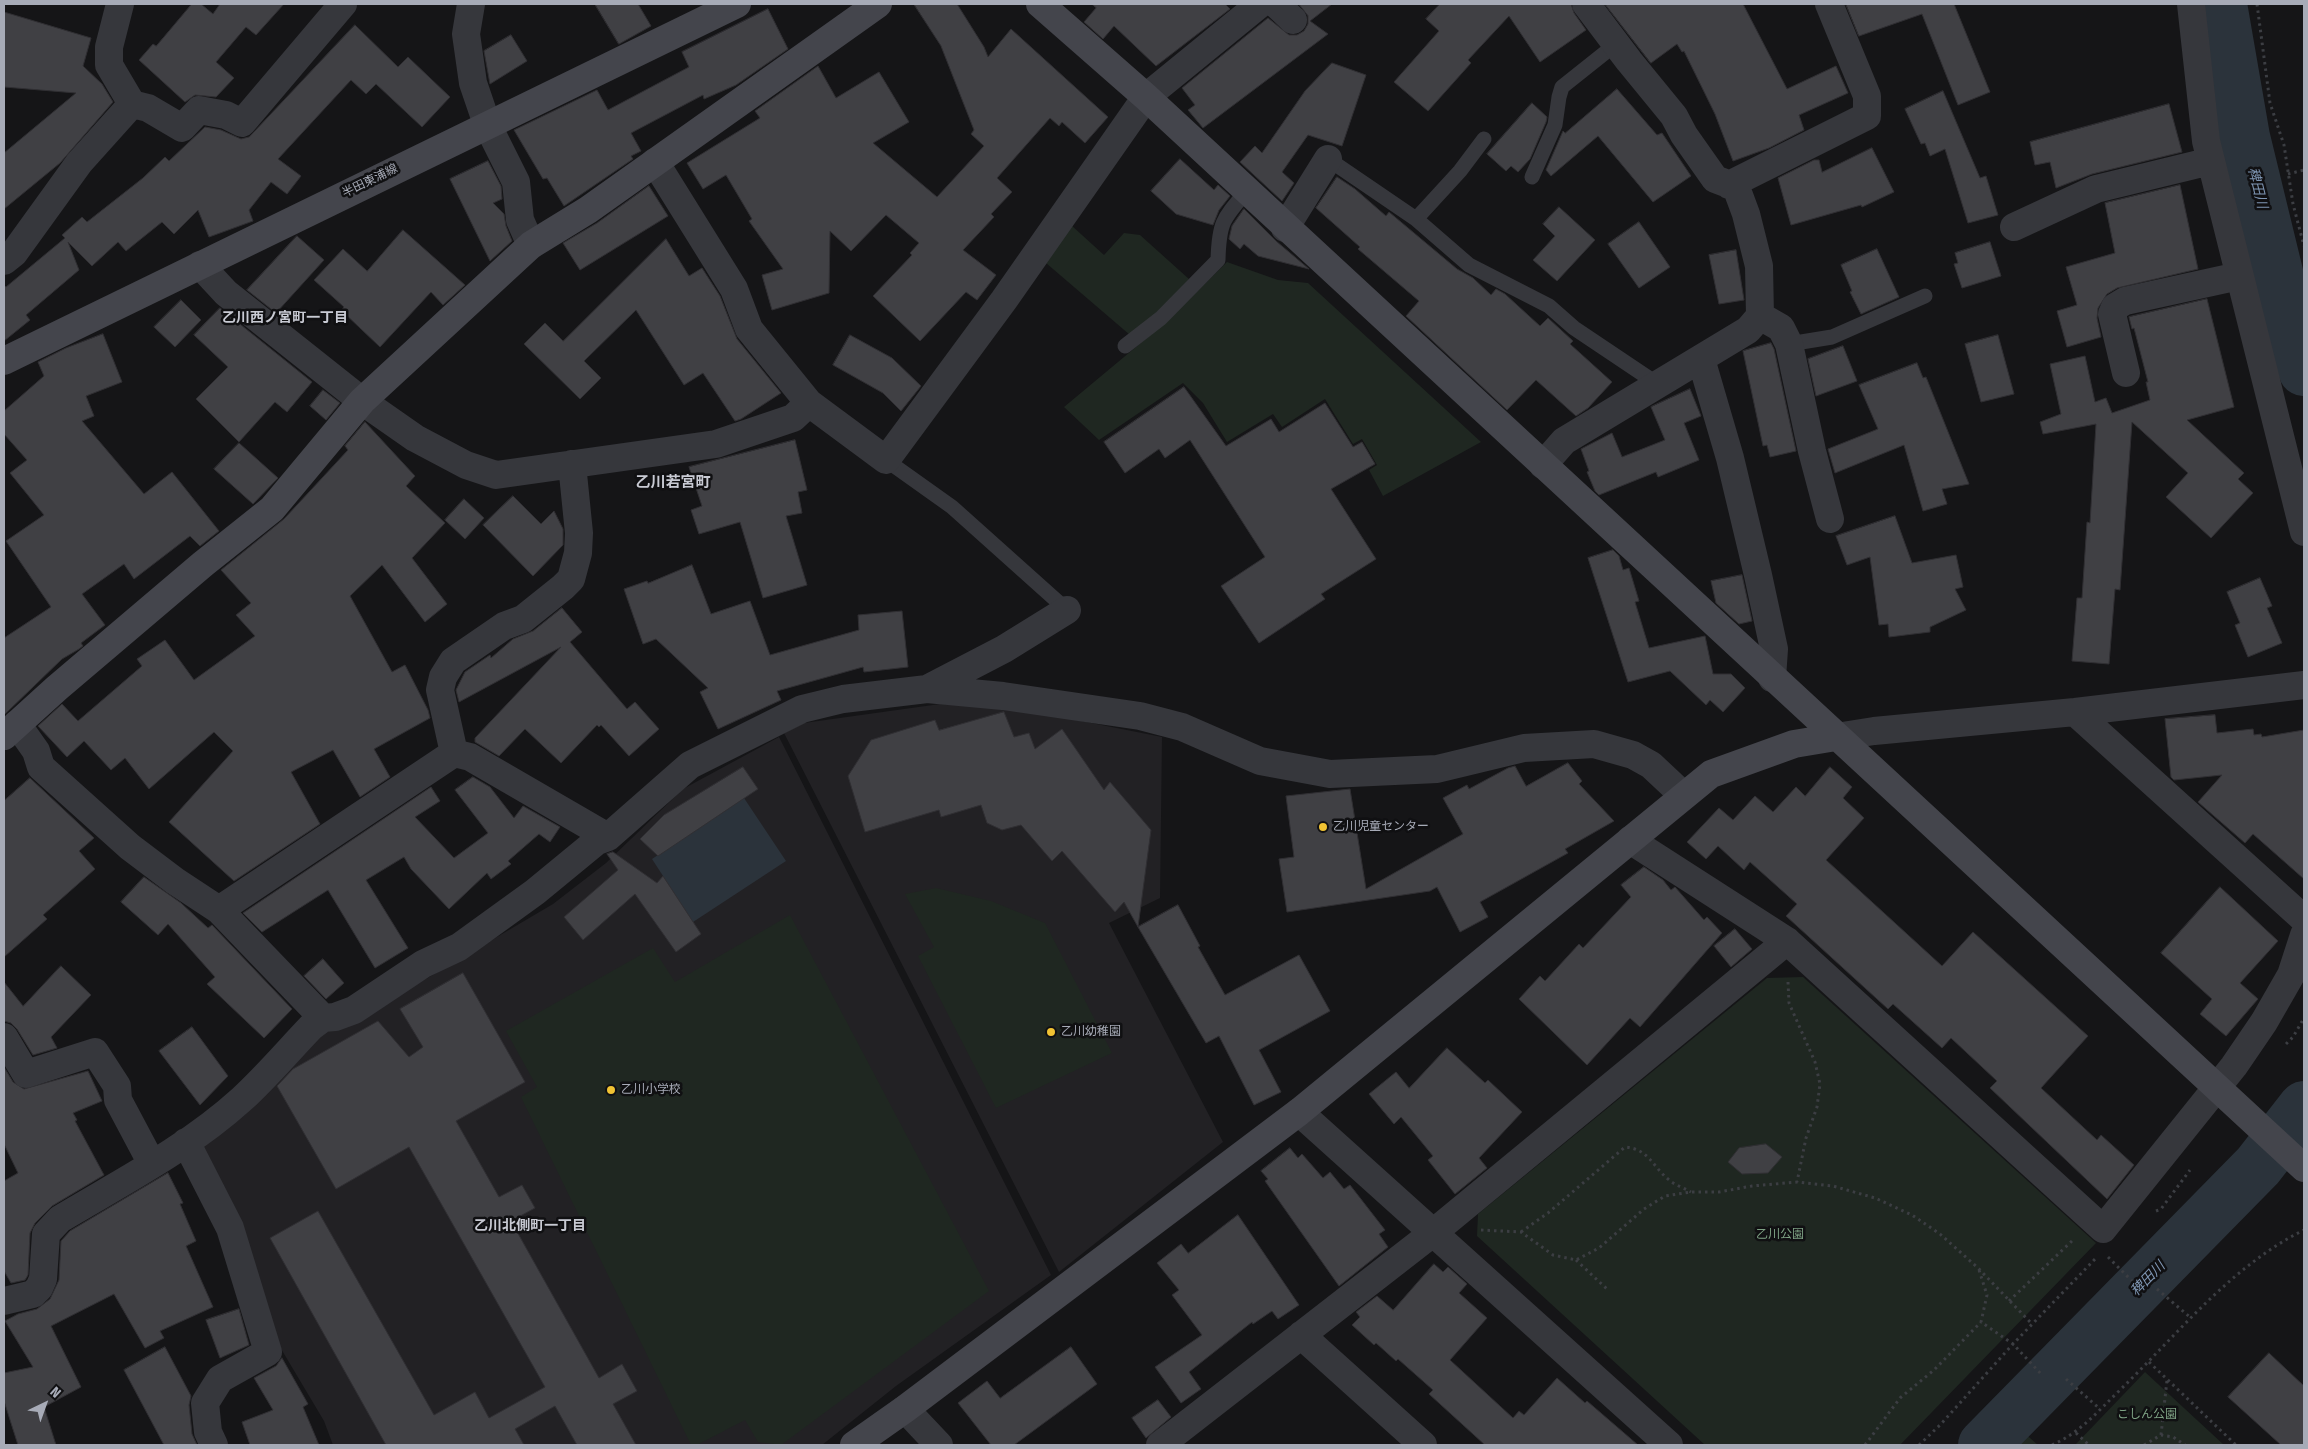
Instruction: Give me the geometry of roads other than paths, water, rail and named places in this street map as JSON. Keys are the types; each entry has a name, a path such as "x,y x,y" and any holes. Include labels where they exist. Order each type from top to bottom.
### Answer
{"street":[{"path":"120,4 109,47 109,65 132,104 148,108 182,128 198,110 226,115 242,123 343,4"},
{"path":"471,4 466,34 472,75 487,124 516,182 520,220 532,245"},
{"name":"半田東浦線","path":"4,360 737,4"},
{"path":"323,1018 219,910 175,881 130,847 41,767 36,751 10,730 203,564 272,509 362,401 532,245 588,210 878,4"},
{"path":"1040,4 1146,97 2304,1168"},
{"path":"655,162 734,288 749,330 809,403 886,460 1009,292 1146,97 1260,4"},
{"path":"1543,465 1564,440 1659,385 1748,330 1760,316 1759,266 1746,214 1736,188 1715,179 1684,135 1674,116 1586,4"},
{"path":"1729,185 1867,116 1867,96 1829,4"},
{"path":"2191,4 2206,140 2304,532"},
{"path":"4,261 14,253 79,163 132,104"},
{"path":"1286,228 1328,159"},
{"path":"2014,227 2096,189 2211,161"},
{"path":"200,265 226,294 362,401 416,438 466,465 496,475 716,444 792,418 809,403"},
{"path":"2126,373 2112,314 2115,307 2125,301 2239,276"},
{"path":"1760,316 1782,328 1789,344 1812,452 1830,519"},
{"path":"1701,359 1730,458 1758,575 1774,649 1772,678"},
{"path":"454,753 440,690 444,677 453,661 504,626 523,619 564,587 571,578 578,553 579,533 572,464"},
{"path":"927,689 1004,648 1067,610"},
{"path":"854,1445 905,1409 1299,1112 1683,795 1712,774 1794,744 1874,731 2075,712 2304,685"},
{"path":"4,1302 32,1294 39,1288 43,1279 46,1234 60,1219 186,1142 242,1099 311,1027 323,1018 335,1017 354,1010 423,964 459,947 535,892 596,841 608,837 690,764 802,709 843,699 927,689 1003,696 1140,716 1182,727 1260,761 1330,774 1437,769 1524,748 1594,744 1633,755 1650,765 1683,795"},
{"path":"2075,712 2304,919"},
{"path":"454,753 470,758 500,774 608,837"},
{"path":"219,910 454,753"},
{"path":"1630,840 1787,941 2103,1229 2217,1088 2264,1022 2291,975 2304,935"},
{"path":"1169,1443 1301,1335 1434,1232 1787,941"},
{"path":"4,1038 26,1074 95,1052 117,1086 118,1100 152,1164"},
{"path":"1299,1112 1669,1445"},
{"path":"186,1142 230,1228 268,1352 220,1379 205,1404 208,1432 214,1445"},
{"path":"1301,1335 1423,1445"},
{"path":"905,1409 939,1445"}],"lane":[{"path":"1532,177 1555,124 1562,87 1616,44"},
{"path":"1416,219 1460,171 1484,138"},
{"path":"1328,159 1416,219 1468,265 1548,306 1574,328 1659,385"},
{"path":"1126,346 1161,318 1218,260 1219,239 1224,217 1247,191"},
{"path":"1789,344 1832,336 1925,296"},
{"path":"886,460 952,507 1067,610"}],"waterway":[{"name":"稗田川","path":"2221,4 2244,137 2281,289 2304,370"},
{"name":"稗田川","path":"1984,1445 2258,1166 2304,1107"}],"place":[{"name":"乙川児童センター","path":"1323,827"},
{"name":"乙川幼稚園","path":"1051,1032"},
{"name":"乙川小学校","path":"611,1090"}],"district":[{"name":"乙川西ノ宮町一丁目","path":"285,318"},
{"name":"乙川若宮町","path":"673,483"},
{"name":"乙川北側町一丁目","path":"530,1226"}],"park label":[{"name":"乙川公園","path":"1780,1235"},
{"name":"こしん公園","path":"2147,1415"}]}
